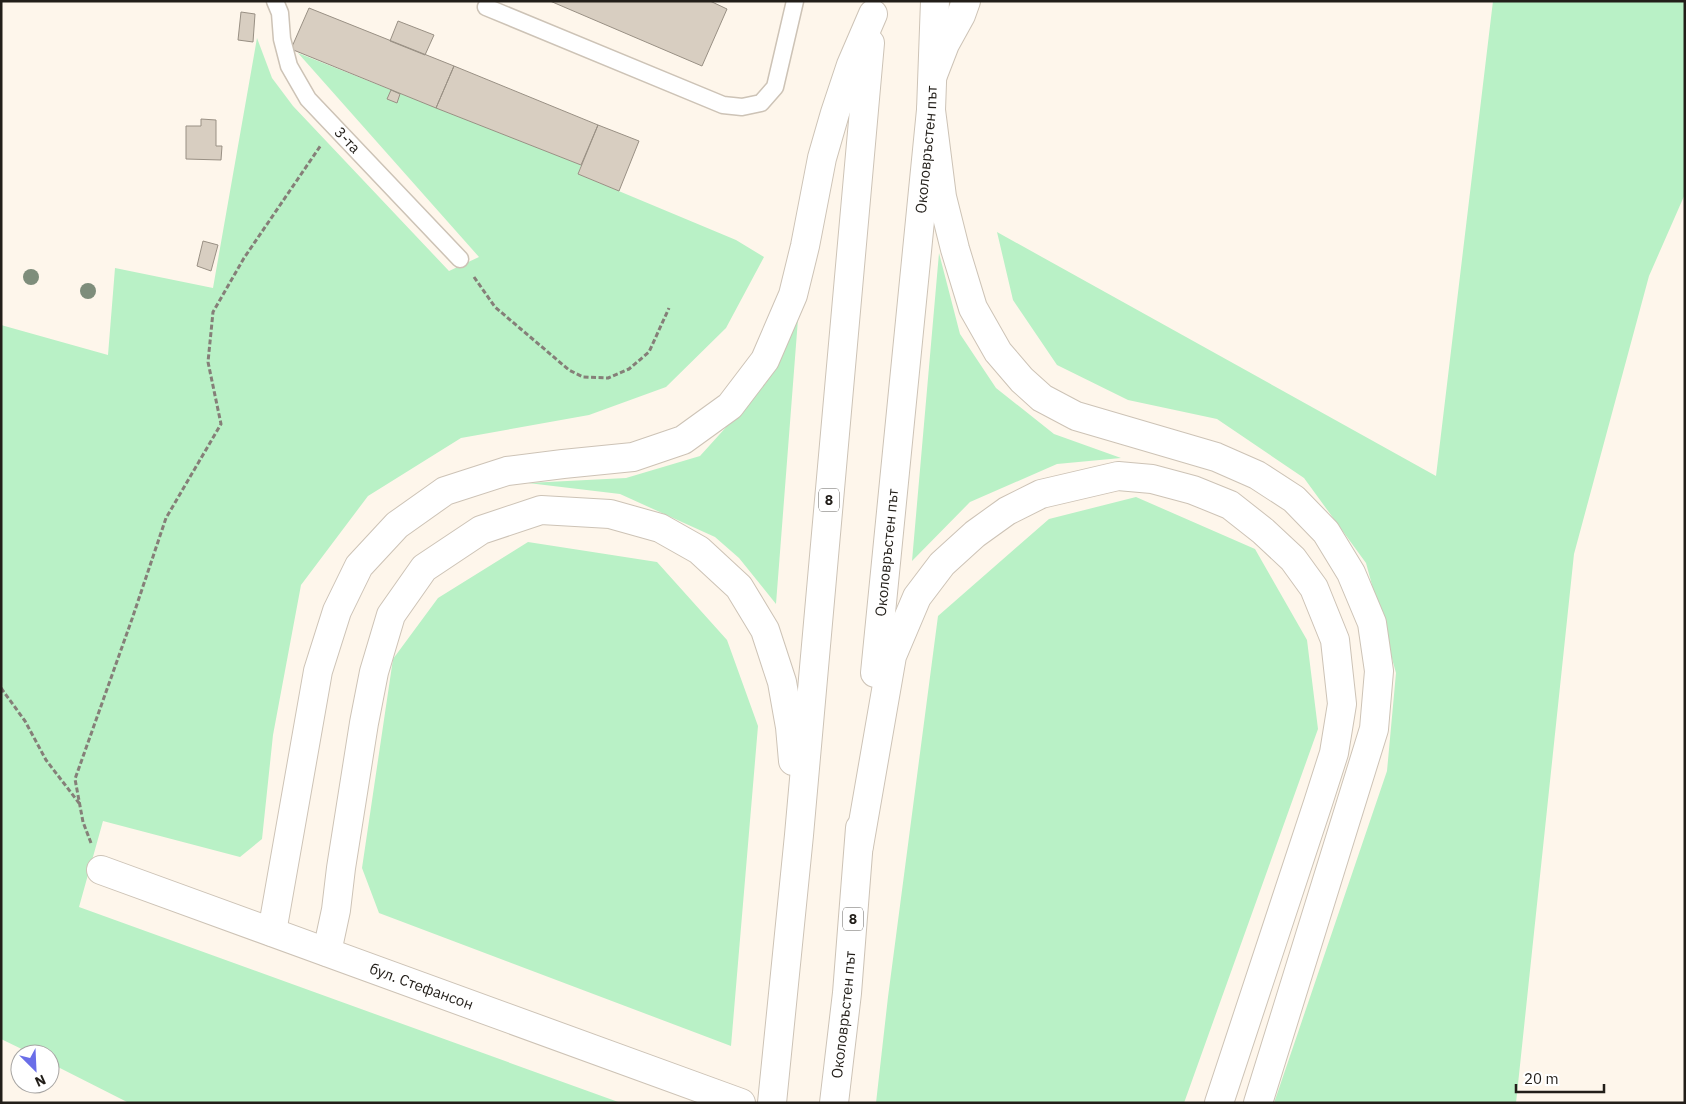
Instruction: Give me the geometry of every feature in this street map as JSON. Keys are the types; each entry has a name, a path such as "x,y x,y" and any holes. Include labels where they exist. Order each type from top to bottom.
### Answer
{"main road":[{"name":"Околовръстен път","path":"834,1103 847,993 858,846 931,110 935,1"},
{"path":"932,76 966,1"},
{"path":"272,932 318,671 337,611 359,566 397,525 445,491 507,471 633,457 683,440 730,406 765,360 793,295 805,246 822,158 851,65 873,8"},
{"name":"8","path":"772,1103 799,835 873,8"},
{"path":"931,110 942,197 955,249 974,308 998,352 1022,380 1042,398 1076,416 1216,457 1257,474 1294,499 1326,532 1351,573 1372,623 1378,671 1374,729 1258,1103"},
{"path":"858,846 892,656 917,598 942,564 975,534 1007,511 1041,494 1118,476 1152,480 1193,490 1230,505 1293,558 1314,588 1335,640 1342,704 1334,752 1219,1103"},
{"path":"327,952 336,910 364,722 374,672 391,615 424,568 481,530 541,510 610,514 660,528 699,550 739,587 765,630 782,682 790,727 799,835"},
{"name":"бул. Стефансон","path":"101,870 741,1103"}],"lane":[{"name":"3-та","path":"275,1 280,13 282,39 289,66 308,99 460,258"},
{"path":"486,7 723,105 742,107 761,103 774,87 795,1"}],"path":[{"path":"101,870 83,822 75,779 166,518 221,424 208,362 213,312 244,258 334,126"},
{"path":"460,258 495,307 569,370 583,377 608,378 629,369 649,352 669,308"},
{"path":"1,688 25,721 46,760 80,804"}],"green space":[{"path":"1493,1 1685,1 1685,194 1649,276 1574,554 1516,1103 1274,1103 1387,771 1396,673 1366,563 1304,478 1217,419 1128,400 1057,365 1013,300 997,232 1436,476"},
{"path":"257,38 272,78 293,106 449,271 479,257 298,53 581,165 578,174 736,240 764,257 726,328 666,387 589,415 461,438 368,496 301,585 273,735 262,839 240,857 103,821 79,907 621,1103 129,1103 60,1068 60,1044 11,1044 1,1039 1,325 108,355 115,268 213,288"},
{"path":"939,253 960,334 996,388 1054,434 1121,458 1057,464 970,502 912,561"},
{"path":"798,319 776,604 739,558 715,537 620,494 528,483 626,478 700,456 766,383"},
{"path":"1136,497 1255,549 1307,640 1318,729 1184,1103 876,1103 938,616 1049,519"},
{"path":"528,542 657,562 727,640 758,726 731,1046 379,913 362,868 393,659 438,598"}],"building":[{"path":"550,1 710,1 727,9 702,66"},
{"path":"309,8 454,66 436,108 291,49"},
{"path":"241,12 255,14 253,42 238,40"},
{"path":"398,21 434,35 425,55 390,41"},
{"path":"454,66 598,125 581,165 436,108"},
{"path":"391,90 400,94 397,103 387,99"},
{"path":"201,119 216,120 216,146 222,146 221,160 186,159 186,126 201,126"},
{"path":"598,125 639,141 619,191 578,174"},
{"path":"203,241 218,245 211,271 197,266"}]}
